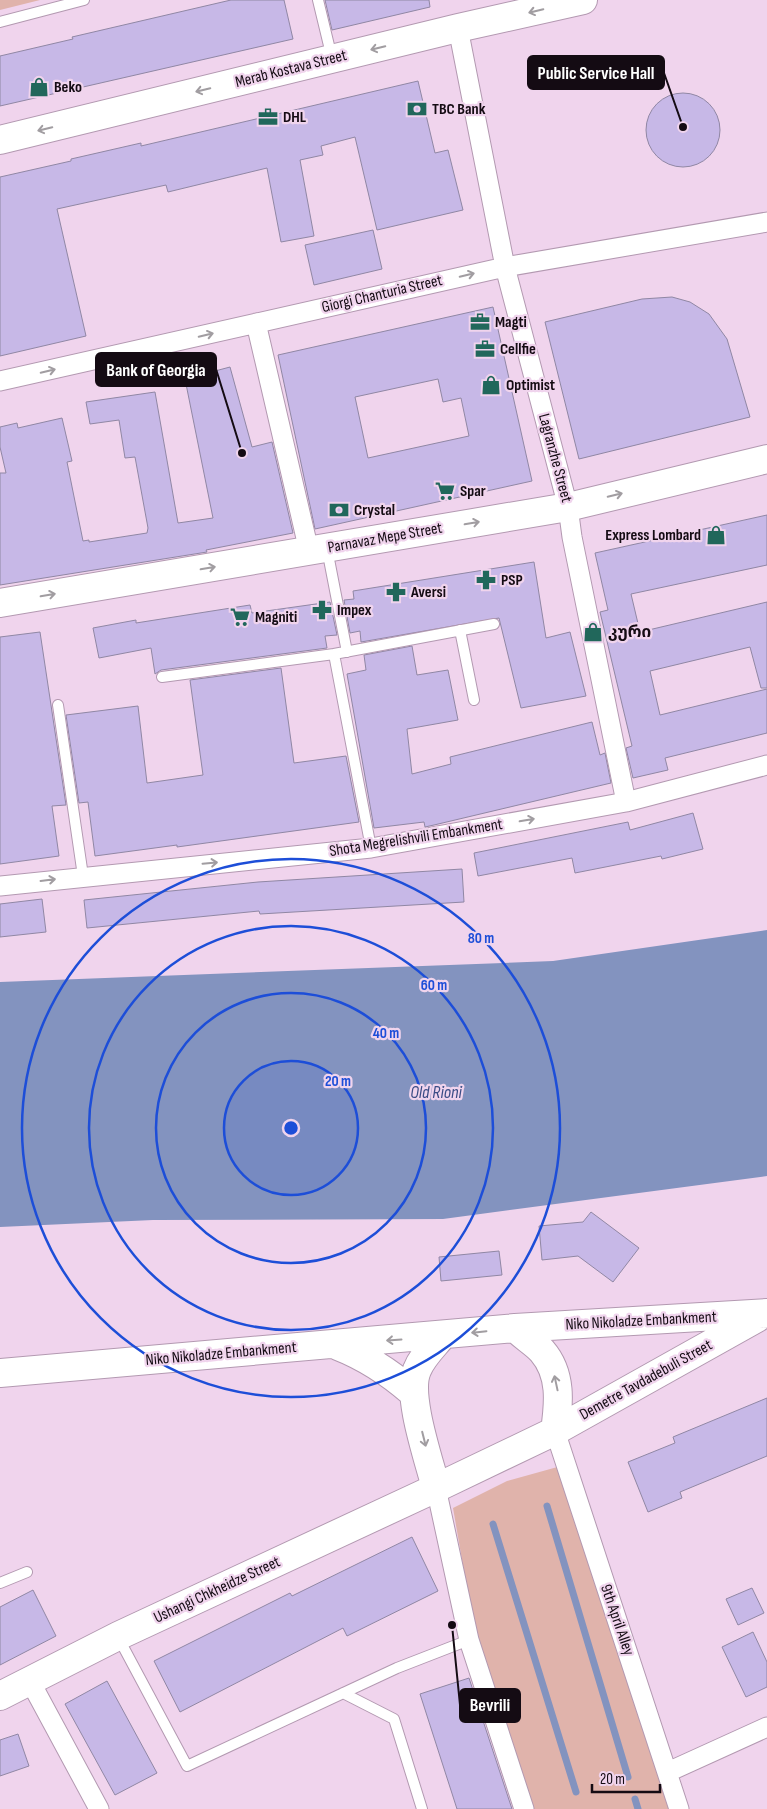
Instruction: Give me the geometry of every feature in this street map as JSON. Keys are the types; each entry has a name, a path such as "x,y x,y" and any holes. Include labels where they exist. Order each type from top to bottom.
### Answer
{"street":[{"name":"Merab Kostava Street","path":"0,140 458,28 583,0"},
{"name":"Lagranzhe Street","path":"458,28 505,267 568,506 626,802"},
{"name":"Giorgi Chanturia Street","path":"0,382 505,267 767,222"},
{"path":"256,323 318,549"},
{"name":"Parnavaz Mepe Street","path":"0,603 568,506 767,459"},
{"name":"Shota Megrelishvili Embankment","path":"0,886 371,848 626,802 767,765"},
{"name":"Niko Nikoladze Embankment","path":"515,1328 765,1314"},
{"name":"Demetre Tavdadebuli Street","path":"555,1431 765,1314"},
{"path":"436,1488 555,1431 560,1400 555,1375 542,1352 515,1328 442,1336 427,1353 416,1371 412,1392 436,1488 469,1640 524,1809"},
{"name":"Niko Nikoladze Embankment","path":"0,1373 442,1336"},
{"path":"334,1344 369,1360 389,1372 412,1392"},
{"name":"9th April Alley","path":"555,1431 679,1809"},
{"name":"Ushangi Chkheidze Street","path":"0,1696 118,1636 436,1488"},
{"path":"30,1681 99,1809"},
{"path":"668,1772 767,1727"}],"lane":[{"path":"0,22 84,0"},
{"path":"318,0 332,59"},
{"path":"318,549 347,652"},
{"path":"162,677 347,652 494,624"},
{"path":"460,630 474,700"},
{"path":"334,654 371,848"},
{"path":"58,705 83,876"},
{"path":"0,1583 27,1572"},
{"path":"118,1636 187,1766 397,1668 469,1640"},
{"path":"343,1693 394,1719 422,1809"}],"shaded area":[{"path":"0,0 40,0 0,10"},
{"path":"561,1466 674,1809 529,1809 478,1652 453,1508 507,1481"}],"water":[{"name":"Old Rioni","path":"767,930 767,1176 443,1219 153,1220 0,1227 0,982 553,961"}],"building":[{"path":"231,0 284,0 293,39 0,106 0,56 73,39 72,37"},
{"path":"325,0 429,0 430,7 332,30"},
{"path":"418,81 435,153 448,150 463,210 377,230 355,137 321,146 323,155 300,160 314,236 281,242 267,168 168,192 166,185 57,209 86,336 0,356 0,177 71,161 71,159 141,143 141,146"},
{"path":"683,93 697,96 709,104 717,116 720,130 717,144 709,156 697,164 683,167 669,164 657,156 649,144 646,130 649,116 657,104 669,96"},
{"path":"373,230 382,269 314,285 305,245"},
{"path":"672,297 690,302 709,314 727,339 750,417 579,459 545,322 642,299"},
{"path":"493,307 532,481 315,529 278,355","holes":["438,379 443,402 461,398 469,436 368,458 355,397"]},
{"path":"230,367 252,447 272,442 293,533 206,550 207,552 0,585 0,473 6,473 0,447 0,427 17,423 18,428 62,418 72,461 67,462 83,541 89,540 89,542 147,533 148,528 135,457 125,458 119,420 90,424 86,402 155,392 178,523 213,518 185,379"},
{"path":"767,515 767,565 631,594 640,632 767,602 767,688 761,688 750,647 650,671 660,715 767,689 767,733 665,758 668,770 633,778 626,748 632,746 600,612 608,610 595,553"},
{"path":"534,562 546,638 570,632 586,696 521,708 499,618 361,642 360,631 350,633 344,600 354,599 353,591"},
{"path":"330,602 337,635 325,636 327,648 161,670 155,674 151,648 99,658 93,628 136,620 136,623 250,605 252,613"},
{"path":"40,632 66,805 52,806 59,856 0,864 0,637"},
{"path":"412,646 417,675 448,670 458,720 407,729 412,774 451,764 450,757 592,722 600,755 605,753 611,783 425,827 424,822 374,828 347,674 366,670 364,655"},
{"path":"281,668 294,763 346,756 359,822 177,847 177,845 95,856 88,802 79,803 66,715 138,706 147,783 203,775 190,680"},
{"path":"693,813 703,849 662,859 661,856 575,873 572,858 478,876 474,853 628,822 630,830"},
{"path":"462,869 464,902 260,914 259,911 87,928 84,900 258,882"},
{"path":"42,899 46,932 0,937 0,904"},
{"path":"591,1212 639,1248 613,1282 578,1256 542,1260 539,1226 583,1222"},
{"path":"499,1251 502,1275 441,1281 439,1257"},
{"path":"767,1398 767,1456 680,1492 682,1498 648,1512 628,1462 675,1443 673,1437"},
{"path":"412,1537 438,1591 347,1636 343,1628 180,1712 154,1661 290,1593 292,1596"},
{"path":"752,1588 764,1613 738,1625 726,1599"},
{"path":"33,1590 56,1636 0,1665 0,1607"},
{"path":"753,1632 767,1662 767,1687 746,1697 722,1647"},
{"path":"469,1678 512,1809 457,1809 420,1694"},
{"path":"107,1681 157,1773 115,1795 65,1704"},
{"path":"18,1734 29,1766 0,1776 0,1740"}],"waterway":[{"path":"547,1506 628,1777"},
{"path":"493,1524 576,1792"},
{"path":"635,1799 638,1809"}],"place":[{"name":"Beko","path":"39,87"},
{"name":"TBC Bank","path":"417,109"},
{"name":"DHL","path":"268,117"},
{"name":"Public Service Hall","path":"683,127"},
{"name":"Magti","path":"480,322"},
{"name":"Cellfie","path":"485,349"},
{"name":"Optimist","path":"491,385"},
{"name":"Bank of Georgia","path":"242,453"},
{"name":"Spar","path":"445,491"},
{"name":"Crystal","path":"339,510"},
{"name":"Express Lombard","path":"716,535"},
{"name":"PSP","path":"486,580"},
{"name":"Aversi","path":"396,592"},
{"name":"Impex","path":"322,610"},
{"name":"Magniti","path":"240,617"},
{"name":"კური","path":"593,632"},
{"name":"Bevrili","path":"452,1625"}]}
